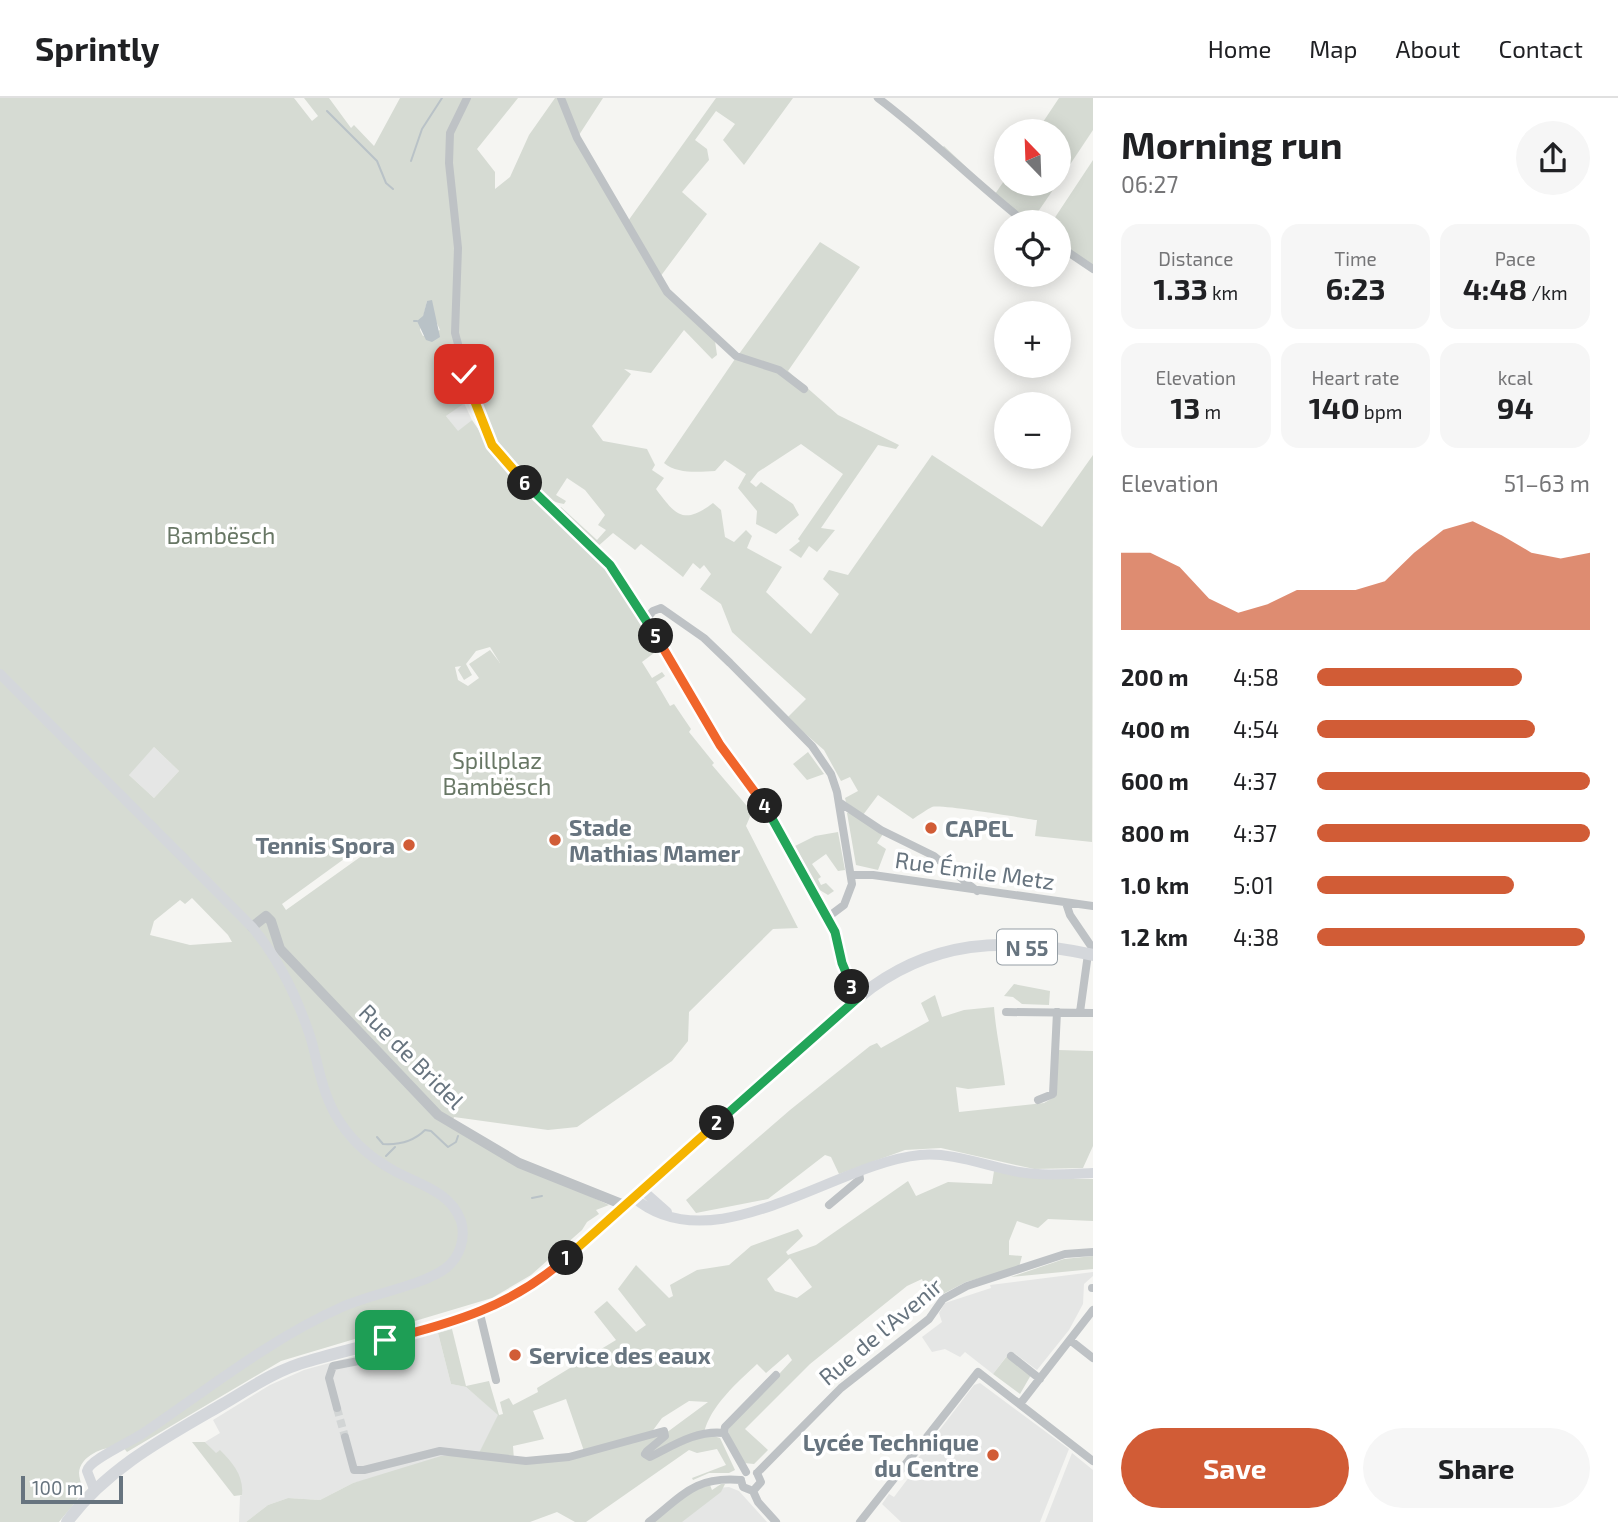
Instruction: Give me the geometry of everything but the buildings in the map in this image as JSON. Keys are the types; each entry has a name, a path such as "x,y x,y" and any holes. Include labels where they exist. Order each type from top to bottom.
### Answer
{"main road":[{"path":"0,674 253,927 270,948 295,999 334,1114 346,1132 373,1157 448,1199 461,1222 461,1248 445,1269 316,1320 270,1346 123,1447 95,1459 87,1471 94,1489"},
{"name":"N 55","path":"67,1522 94,1489 145,1451 265,1380 306,1361 480,1314 537,1282 859,997 902,967 930,954 962,947 1039,947 1092,953"},
{"path":"633,1197 650,1210 672,1216 697,1219 736,1215 775,1205 902,1158 922,1155 957,1158 1021,1172 1093,1173"}],"street":[{"path":"467,98 450,133 449,163 458,248 457,348 478,417 499,456 610,565 646,619 720,745 776,822 828,917 835,932 846,974 859,997"},
{"path":"561,98 577,138 667,292 727,350 736,356 779,370 804,389"},
{"path":"878,98 942,148 979,185 1010,210"},
{"path":"1071,254 1093,269"},
{"path":"646,619 653,611 661,608 714,647 823,759 839,802 852,875 850,894 844,905 828,917"},
{"path":"839,802 881,830 934,856 978,892"},
{"name":"Rue Émile Metz","path":"852,875 873,875 978,892 1017,894 1093,906"},
{"path":"1066,903 1092,953 1080,1012"},
{"name":"Rue de Bridel","path":"253,927 266,916 271,921 279,949 438,1115 544,1174 633,1197"},
{"path":"1006,1012 1093,1013"},
{"path":"1038,1100 1053,1094 1056,1012"},
{"path":"829,1205 860,1178 859,1173"},
{"name":"Rue de l'Avenir","path":"757,1473 841,1388 929,1319 943,1298 967,1286 1065,1254 1093,1252"},
{"path":"1020,1404 1093,1310"},
{"path":"480,1314 496,1380"},
{"path":"337,1408 329,1378 333,1366 389,1355 385,1340"},
{"path":"1070,1340 1093,1359"},
{"path":"1011,1356 1040,1379"},
{"path":"860,1522 978,1372 1093,1461"},
{"path":"746,1472 724,1433 725,1427 776,1375"},
{"path":"345,1437 354,1470 364,1470 440,1451 527,1461 569,1457 664,1431 665,1436 645,1454 650,1457 691,1436 724,1433"},
{"path":"746,1472 757,1473 761,1482 753,1490"},
{"path":"746,1472 741,1480 743,1487 753,1490"},
{"path":"649,1522 696,1485 720,1477 741,1480"},
{"path":"753,1490 758,1502 776,1522"}],"shaded area":[{"path":"432,300 440,337 432,342 426,340 417,321 423,316 427,301"},
{"path":"464,403 472,420 458,432 446,416"},
{"path":"154,747 179,771 154,798 128,774"},
{"path":"1093,1272 1093,1276 1084,1284 1083,1304 1069,1330 1037,1370 1014,1353 1009,1353 993,1374 965,1352 960,1357 945,1349 932,1352 922,1337 942,1322 939,1313 945,1303 991,1288 990,1285"},
{"path":"438,1333 451,1384 466,1387 499,1415 478,1456 353,1483 320,1500 288,1498 268,1505 246,1522 239,1522 242,1495 219,1451 216,1454 205,1442 220,1433 213,1420 270,1385 304,1370"},
{"name":"Lycée Technique du Centre","path":"980,1383 1069,1449 1040,1522 901,1522 882,1504 889,1494 894,1497 919,1464 916,1461 974,1385"},
{"path":"1072,1453 1093,1470 1093,1522 1045,1522"},
{"path":"729,1487 739,1491 767,1522 675,1522 718,1488"}],"green space":[{"name":"Bambësch","path":"0,98 294,98 312,121 318,116 304,98 329,98 351,128 354,125 374,146 400,98 518,98 477,149 495,172 495,189 510,177 529,135 555,98 603,98 579,135 628,221 716,98 793,98 744,165 723,140 735,124 716,111 695,140 707,149 709,160 682,192 707,214 660,277 669,291 739,354 820,242 860,267 788,371 838,415 899,445 896,449 878,445 821,528 835,530 817,552 809,546 801,558 789,550 800,541 798,539 843,474 801,444 758,472 750,482 756,487 761,482 793,504 799,515 776,534 756,524 757,511 738,488 746,474 725,460 715,471 695,472 681,471 664,463 735,359 715,341 717,355 712,359 684,330 651,373 624,369 631,374 592,426 603,441 647,449 655,465 652,470 664,478 656,489 675,511 687,515 695,514 713,503 721,510 725,537 734,542 746,530 752,536 747,548 782,567 766,592 811,634 839,594 823,579 829,570 848,575 932,455 1042,527 1093,455 1092,842 1035,836 1037,820 965,809 932,807 913,819 878,795 863,815 846,802 845,798 858,791 850,777 841,781 824,750 787,718 806,699 732,632 721,604 700,589 711,574 704,565 700,569 693,563 683,577 641,544 635,550 613,533 596,548 558,510 561,507 597,540 606,530 598,525 605,515 585,490 567,478 556,495 566,501 564,504 536,490 498,444 475,396 446,416 458,431 472,420 506,470 608,570 658,650 642,662 652,678 662,672 665,676 656,682 670,706 674,704 691,729 689,732 714,763 712,765 752,812 746,826 798,928 773,929 689,1012 688,1041 672,1061 577,1127 548,1130 454,1117 452,1124 519,1163 609,1205 596,1210 599,1214 531,1275 492,1298 281,1361 127,1452 123,1447 117,1447 103,1449 89,1456 79,1473 81,1487 78,1498 59,1522 0,1522","holes":["427,301 440,330 423,336 420,330","490,647 500,663 490,650 469,664 479,678 468,686 458,680 455,667 461,666 458,670 464,680 472,675 466,664 476,651","154,747 179,771 154,798 129,775","366,843 370,850 286,910 282,904","192,898 232,942 190,945 150,935 154,921 180,900 185,904"]},
{"path":"873,98 878,98 942,148 944,146 994,196 1049,196 1039,210 1006,210 937,149"},
{"path":"1059,98 1093,98 1093,130 1071,163 1071,119 1045,119"},
{"path":"1093,160 1093,272 1071,258 1071,210 1060,210"},
{"path":"808,752 824,774 807,780 793,764"},
{"path":"851,812 883,834 877,843 886,849 878,870 856,865 847,813"},
{"path":"838,832 845,870 838,871 826,854 812,864 821,877 818,879 821,885 826,883 834,891 828,895 818,889 795,846 815,836"},
{"path":"1014,984 1050,991 1049,1005 1022,1004 1013,997 1004,996"},
{"path":"935,995 942,1017 964,1010 994,1007 1005,1085 968,1089 956,1087 959,1112 1044,1103 1056,1096 1058,1050 1093,1051 1093,1146 1083,1168 1034,1169 941,1148 905,1150 839,1174 831,1157 825,1155 768,1199 696,1213 686,1200 790,1110 870,1046 877,1043 881,1048 929,1021 921,1003"},
{"path":"994,1171 1065,1179 1093,1179 1093,1221 1048,1219 1038,1228 1017,1221 1009,1241 1009,1255 1022,1256 1019,1267 966,1282 941,1295 937,1289 928,1293 922,1279 907,1286 810,1364 745,1429 768,1450 754,1464 744,1463 728,1433 729,1428 792,1360 788,1354 766,1373 757,1364 726,1395 707,1423 704,1433 720,1438 735,1470 729,1473 709,1473 693,1480 692,1478 726,1465 717,1449 697,1453 689,1450 586,1522 575,1522 557,1512 530,1522 246,1522 268,1505 288,1498 320,1500 353,1483 441,1456 478,1455 498,1415 466,1387 451,1384 438,1333 452,1329 466,1386 489,1381 499,1415 503,1414 500,1402 509,1398 513,1405 538,1392 537,1388 616,1340 594,1312 607,1301 636,1332 646,1325 618,1289 636,1265 669,1298 673,1296 670,1285 697,1270 729,1265 751,1246 798,1229 803,1236 786,1252 788,1255 816,1245 908,1181 916,1196 948,1182 992,1184","holes":["790,1258 812,1287 797,1298 775,1291 767,1279","566,1399 585,1454 514,1460 513,1446 544,1439 533,1411","689,1401 708,1402 666,1433 651,1433 662,1418"]},
{"path":"1093,1256 1093,1269 1011,1277 1064,1259"},
{"path":"1007,1356 1031,1375 1020,1394 993,1374"},
{"path":"192,1442 205,1442 216,1453 220,1450 225,1455 239,1476 242,1495 234,1496"},
{"path":"725,1484 721,1492 682,1522 653,1522 695,1489 710,1485 712,1490"}],"waterway":[{"path":"411,161 422,129 442,98"},
{"path":"327,111 377,161 386,183 393,189"},
{"path":"377,1137 383,1144 400,1143 411,1140 425,1130 431,1131 448,1147 456,1142 458,1136"},
{"path":"386,1156 395,1147"},
{"path":"532,1198 542,1196"}],"tunnel":[{"path":"337,1408 345,1437"}],"place":[{"name":"CAPEL","path":"931,828"},
{"name":"Stade Mathias Mamer","path":"555,840"},
{"name":"Tennis Spora","path":"409,845"},
{"name":"Service des eaux","path":"515,1355"},
{"name":"Lycée Technique du Centre","path":"993,1455"}],"route":[{"path":"385,1340 480,1314 537,1282 859,997 846,974 835,932 764,803 720,745 628,589 610,565 496,453 478,417 464,374"}],"park label":[{"name":"Spillplaz Bambësch","path":"497,773"}]}
